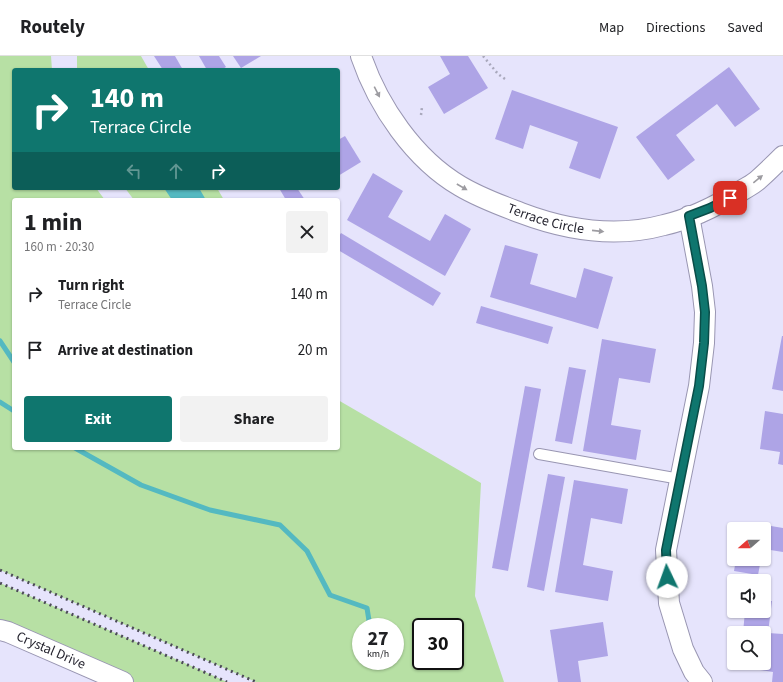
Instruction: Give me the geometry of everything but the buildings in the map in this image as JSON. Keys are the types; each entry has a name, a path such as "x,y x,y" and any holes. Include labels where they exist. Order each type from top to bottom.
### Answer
{"street":[{"name":"Terrace Circle","path":"361,56 366,72 386,110 412,145 435,167 459,185 488,201 534,218 568,228 604,232 630,231 664,226 710,208 730,198 758,180 783,156"},
{"path":"689,216 702,286 705,312 704,343 699,386 666,550 669,604 682,650 694,672 702,682"},
{"name":"Crystal Drive","path":"0,630 8,632 123,682"}],"lane":[{"path":"539,454 680,478"}],"path":[{"path":"483,56 498,74 505,79"},
{"path":"421,115 422,107"}],"shaded area":[{"path":"0,56 51,56 52,68 12,68 12,190 98,190 104,198 12,198 12,450 340,450 340,401 481,483 475,596 504,682 256,682 0,570"},
{"path":"77,56 141,56 148,68 77,68"},
{"path":"126,190 218,190 223,198 132,198"},
{"path":"165,190 200,190 205,198 171,198"},
{"path":"0,583 227,682 123,682 0,630"}],"waterway":[{"path":"0,341 12,359"},
{"path":"0,402 12,410"},
{"path":"79,450 141,485 210,510 280,525 307,551 330,595 367,608 369,618"}],"railway":[{"path":"0,570 256,682"},
{"path":"0,583 227,682"}],"route":[{"path":"667,577 666,550 699,386 704,343 705,312 702,286 689,216 730,198"}]}
